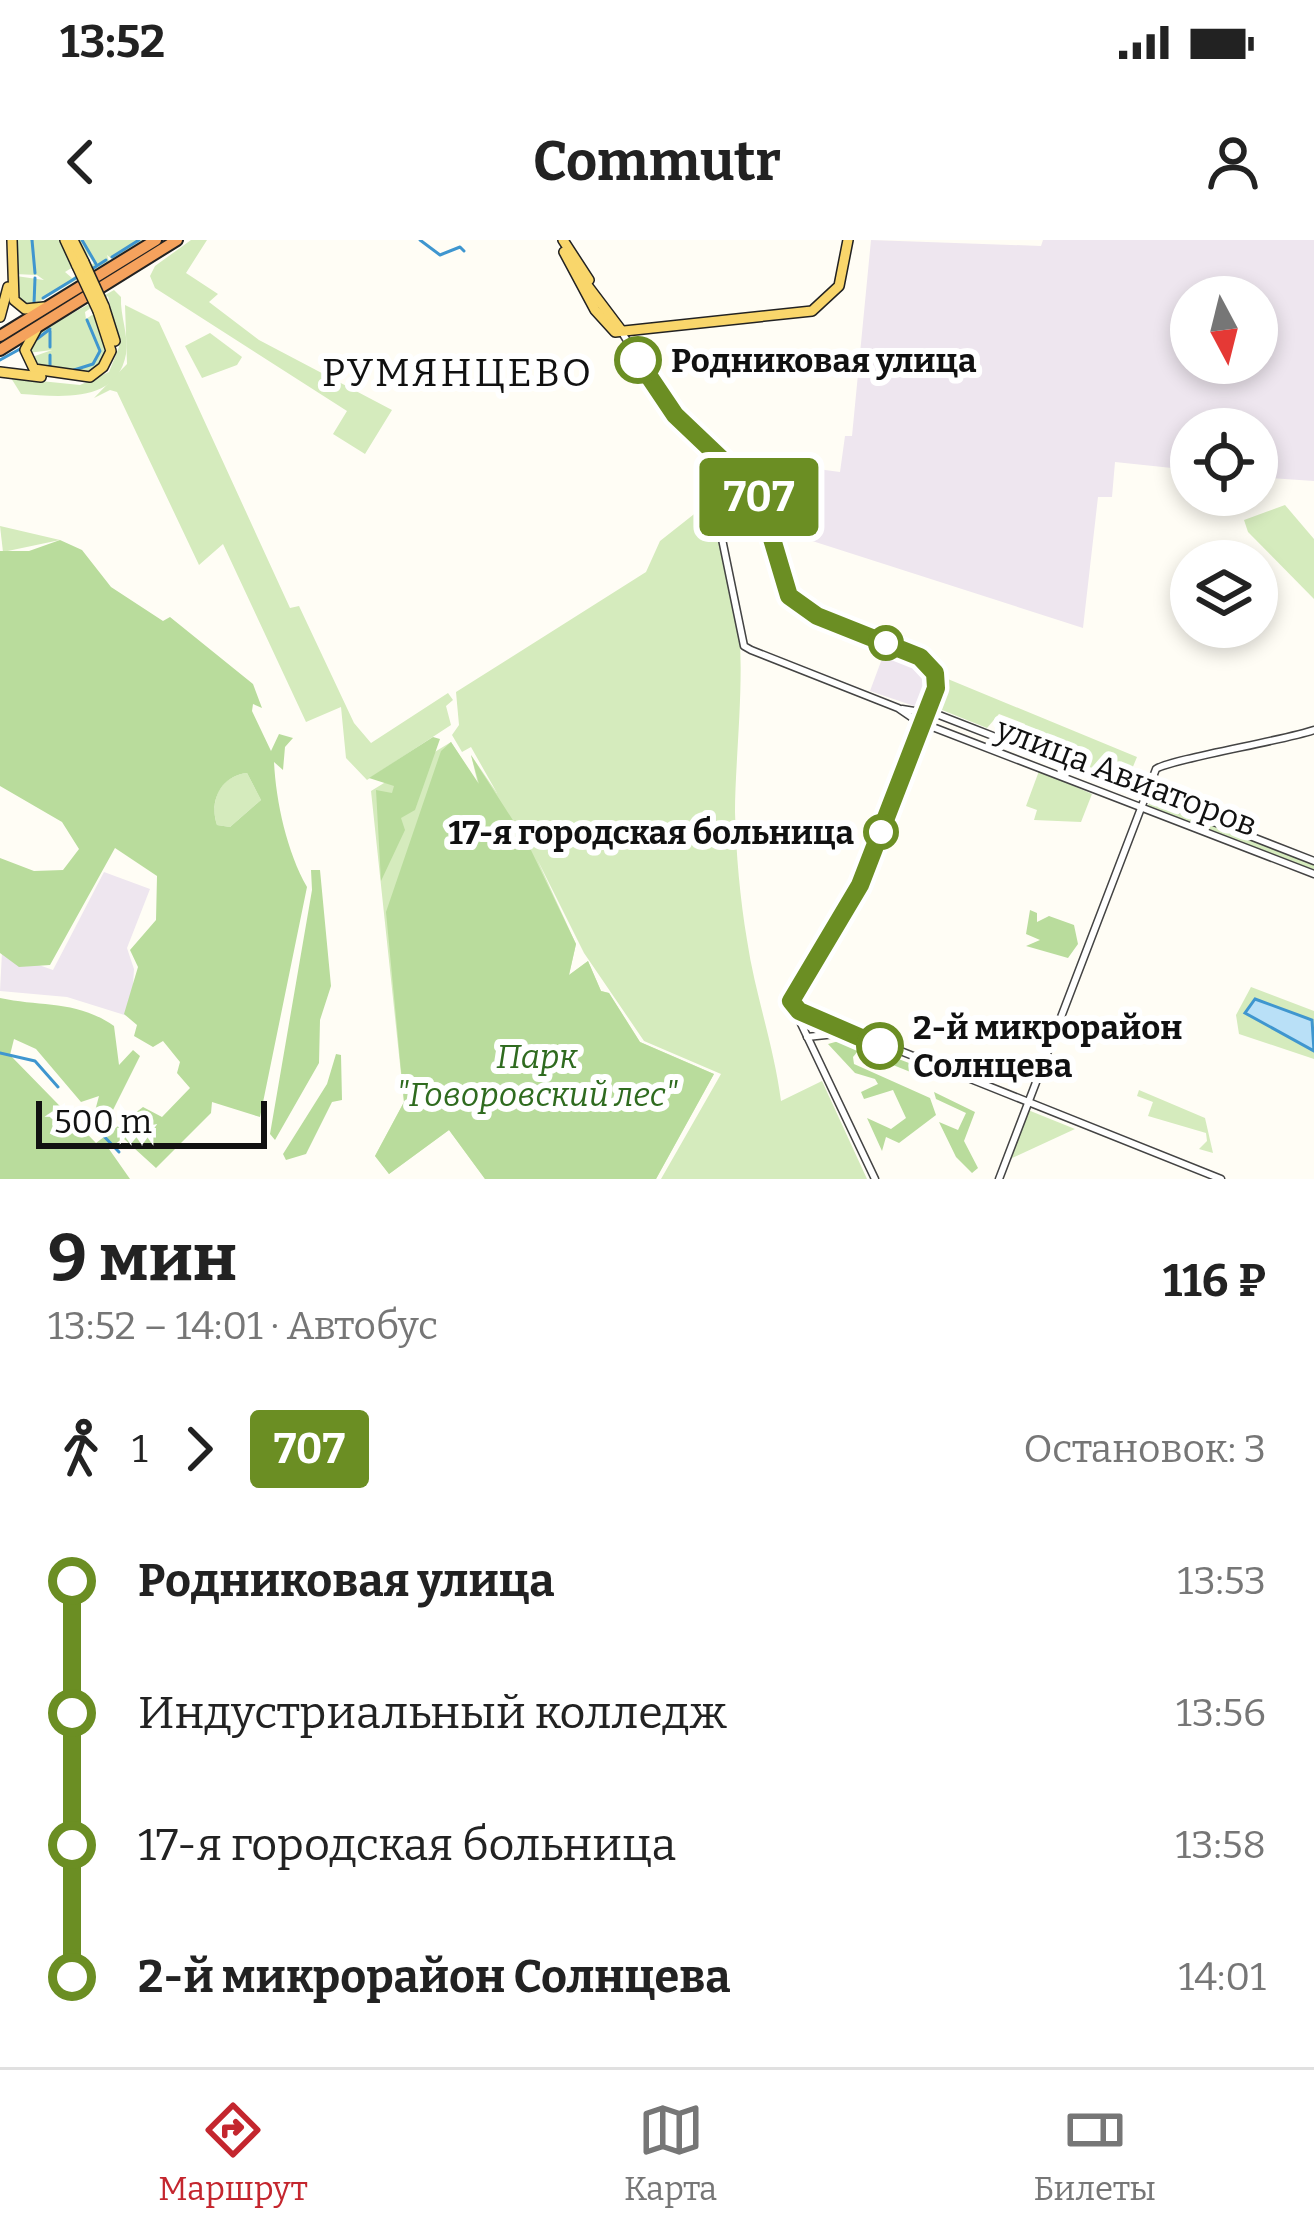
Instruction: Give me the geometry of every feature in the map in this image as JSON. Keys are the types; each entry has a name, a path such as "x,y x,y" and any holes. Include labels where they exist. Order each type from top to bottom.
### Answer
{"highway":[{"path":"0,350 177,240"},
{"path":"0,335 150,243"}],"main road":[{"path":"10,240 14,302 30,310 54,302"},
{"path":"0,316 8,285 10,240"},
{"path":"0,372 76,382 98,377 116,347 69,240"},
{"path":"561,244 621,330 812,311 836,292 848,240"},
{"path":"47,320 27,343 29,364 47,375 86,378 101,370 110,354 101,309"}],"street":[{"path":"621,330 675,415 759,495 789,596 817,616 928,662 937,682 860,885 791,999 875,1179"},
{"name":"улица Авиаторов","path":"699,506 722,539 742,637 752,651 1314,874"},
{"name":"улица Авиаторов","path":"898,708 927,711 1314,861"},
{"path":"998,1175 1144,794 1162,763 1228,753 1314,730"},
{"path":"794,1008 849,1034 1221,1179"},
{"path":"799,1020 812,1018"},
{"path":"807,1037 849,1034"},
{"path":"812,1048 820,1037"}],"shaded area":[{"path":"871,240 1041,246 1043,240 1314,240 1314,481 1278,478 1278,408 1170,408 1170,468 1115,462 1112,497 1098,497 1083,628 803,538 810,468 840,472 845,436 852,436"},
{"path":"833,630 924,666 930,673 917,707 870,691 883,656 831,635"},
{"path":"104,872 150,889 127,948 134,969 131,1017 67,997 0,991 2,952 53,970"}],"green space":[{"path":"14,240 61,240 73,267 65,272 72,278 94,263 76,240 143,240 112,259 107,255 109,261 30,307 16,299 16,276 44,280 14,274"},
{"path":"191,240 207,240 186,273 218,294 209,302 259,340 392,410 365,454 333,434 347,411 155,288 150,276 155,266"},
{"path":"114,290 121,297 127,347 111,382 84,394 21,394 11,378 80,385 109,372 119,347 108,296 85,312 86,319 95,313 108,351 101,366 85,375 33,365 32,357 52,350 28,353 41,331"},
{"path":"125,305 159,322 290,608 299,606 354,723 371,743 448,693 453,700 446,706 451,725 367,780 346,758 341,707 306,722 223,544 199,565 117,392 110,390 94,398 127,364"},
{"path":"210,333 242,357 237,365 202,378 185,346"},
{"path":"1285,505 1314,539 1314,599 1278,562 1278,540 1256,540 1248,532 1244,520 1278,516 1278,508"},
{"path":"698,511 718,539 738,612 735,812 739,876 750,960 781,1101 822,1081 867,1179 661,1179 721,1074 644,1041 584,953 537,859 576,944 569,975 588,961 601,991 609,993 640,1042 714,1074 656,1179 485,1179 449,1130 389,1174 375,1156 404,1102 371,791 451,742 478,784 471,755 497,793 471,747 462,752 452,735 459,725 456,692 646,572 660,541"},
{"path":"0,526 60,540 3,552"},
{"path":"60,540 82,550 111,587 163,621 170,617 253,684 262,708 253,704 252,711 271,751 279,734 293,738 285,747 283,770 274,762 275,777 288,843 307,887 260,1117 212,1102 211,1113 156,1168 123,1138 109,1149 130,1179 0,1179 0,998 86,1012 114,1026 119,1065 133,1050 140,1056 108,1120 95,1111 99,1096 81,1102 36,1049 14,1039 10,1055 96,1143 143,1107 162,1117 190,1088 177,1073 180,1062 163,1041 153,1047 134,1036 137,1025 124,1014 138,967 130,950 156,920 157,876 115,848 50,965 19,967 0,953 0,858 34,871 63,870 79,849 62,822 0,786 0,551 29,551","holes":["247,773 261,800 230,827 217,825 216,799 230,779"]},
{"path":"943,677 1137,757 1127,781 1027,744 1022,734 1025,724 999,714 987,728 932,706"},
{"path":"433,737 440,739 415,810 401,818 405,830 381,881 376,790 392,793 394,786 369,778"},
{"name":"Парк \"Говоровский лес\"","path":"451,742 479,784 471,755 516,825 519,849 530,848 576,944 569,975 588,961 601,991 609,993 640,1042 714,1074 656,1179 485,1179 449,1130 389,1174 375,1156 404,1102 386,912 441,751"},
{"path":"1039,771 1092,794 1081,822 1034,820 1037,810 1026,806"},
{"path":"247,773 261,800 230,827 217,825 219,791 230,779"},
{"path":"1151,800 1314,864 1314,872 1147,807"},
{"path":"311,870 320,870 331,986 320,1020 319,1063 275,1140 270,1134 312,890"},
{"path":"1030,910 1037,913 1037,922 1049,916 1074,925 1078,944 1068,958 1026,946 1040,940 1026,934"},
{"path":"1251,987 1314,1011 1314,1059 1239,1034 1236,1015"},
{"path":"846,1039 930,1071 928,1079 858,1051 853,1057 854,1064 930,1098 936,1115 899,1143 886,1137 882,1151 867,1118 891,1129 906,1118 893,1090 864,1099 861,1092 878,1084 875,1079 855,1073 828,1044"},
{"path":"336,1054 341,1055 342,1100 332,1102 306,1154 286,1160 283,1154 327,1084"},
{"path":"1139,1090 1205,1118 1213,1153 1199,1149 1207,1141 1206,1133 1148,1116 1153,1102 1137,1096"},
{"path":"934,1092 975,1112 964,1141 978,1168 972,1173 956,1157 939,1122 958,1130 966,1113 936,1099"},
{"path":"1028,1110 1075,1129 1008,1160"}],"water":[{"path":"1255,999 1312,1020 1314,1051 1245,1013"}],"waterway":[{"path":"32,240 35,273"},
{"path":"82,240 96,264"},
{"path":"112,257 139,240"},
{"path":"420,240 440,255 460,247 464,251"},
{"path":"92,269 106,260"},
{"path":"43,298 79,276"},
{"path":"34,304 35,278"},
{"path":"74,370 93,364 100,351 87,320"},
{"path":"37,339 50,329"},
{"path":"50,331 50,347"},
{"path":"0,360 20,349"},
{"path":"50,355 50,369"},
{"path":"0,1053 35,1061 58,1087"},
{"path":"97,1129 119,1152"}],"bus line":[{"name":"707","path":"638,360 675,415 759,495 769,517 781,582 789,596 817,616 920,657 935,673 936,688 860,885 791,1001 799,1011 880,1046"}],"place":[{"name":"Родниковая улица","path":"638,360"},
{"name":"17-я городская больница","path":"881,832"},
{"name":"2-й микрорайон Солнцева","path":"880,1046"}],"district":[{"name":"РУМЯНЦЕВО","path":"458,372"}]}
